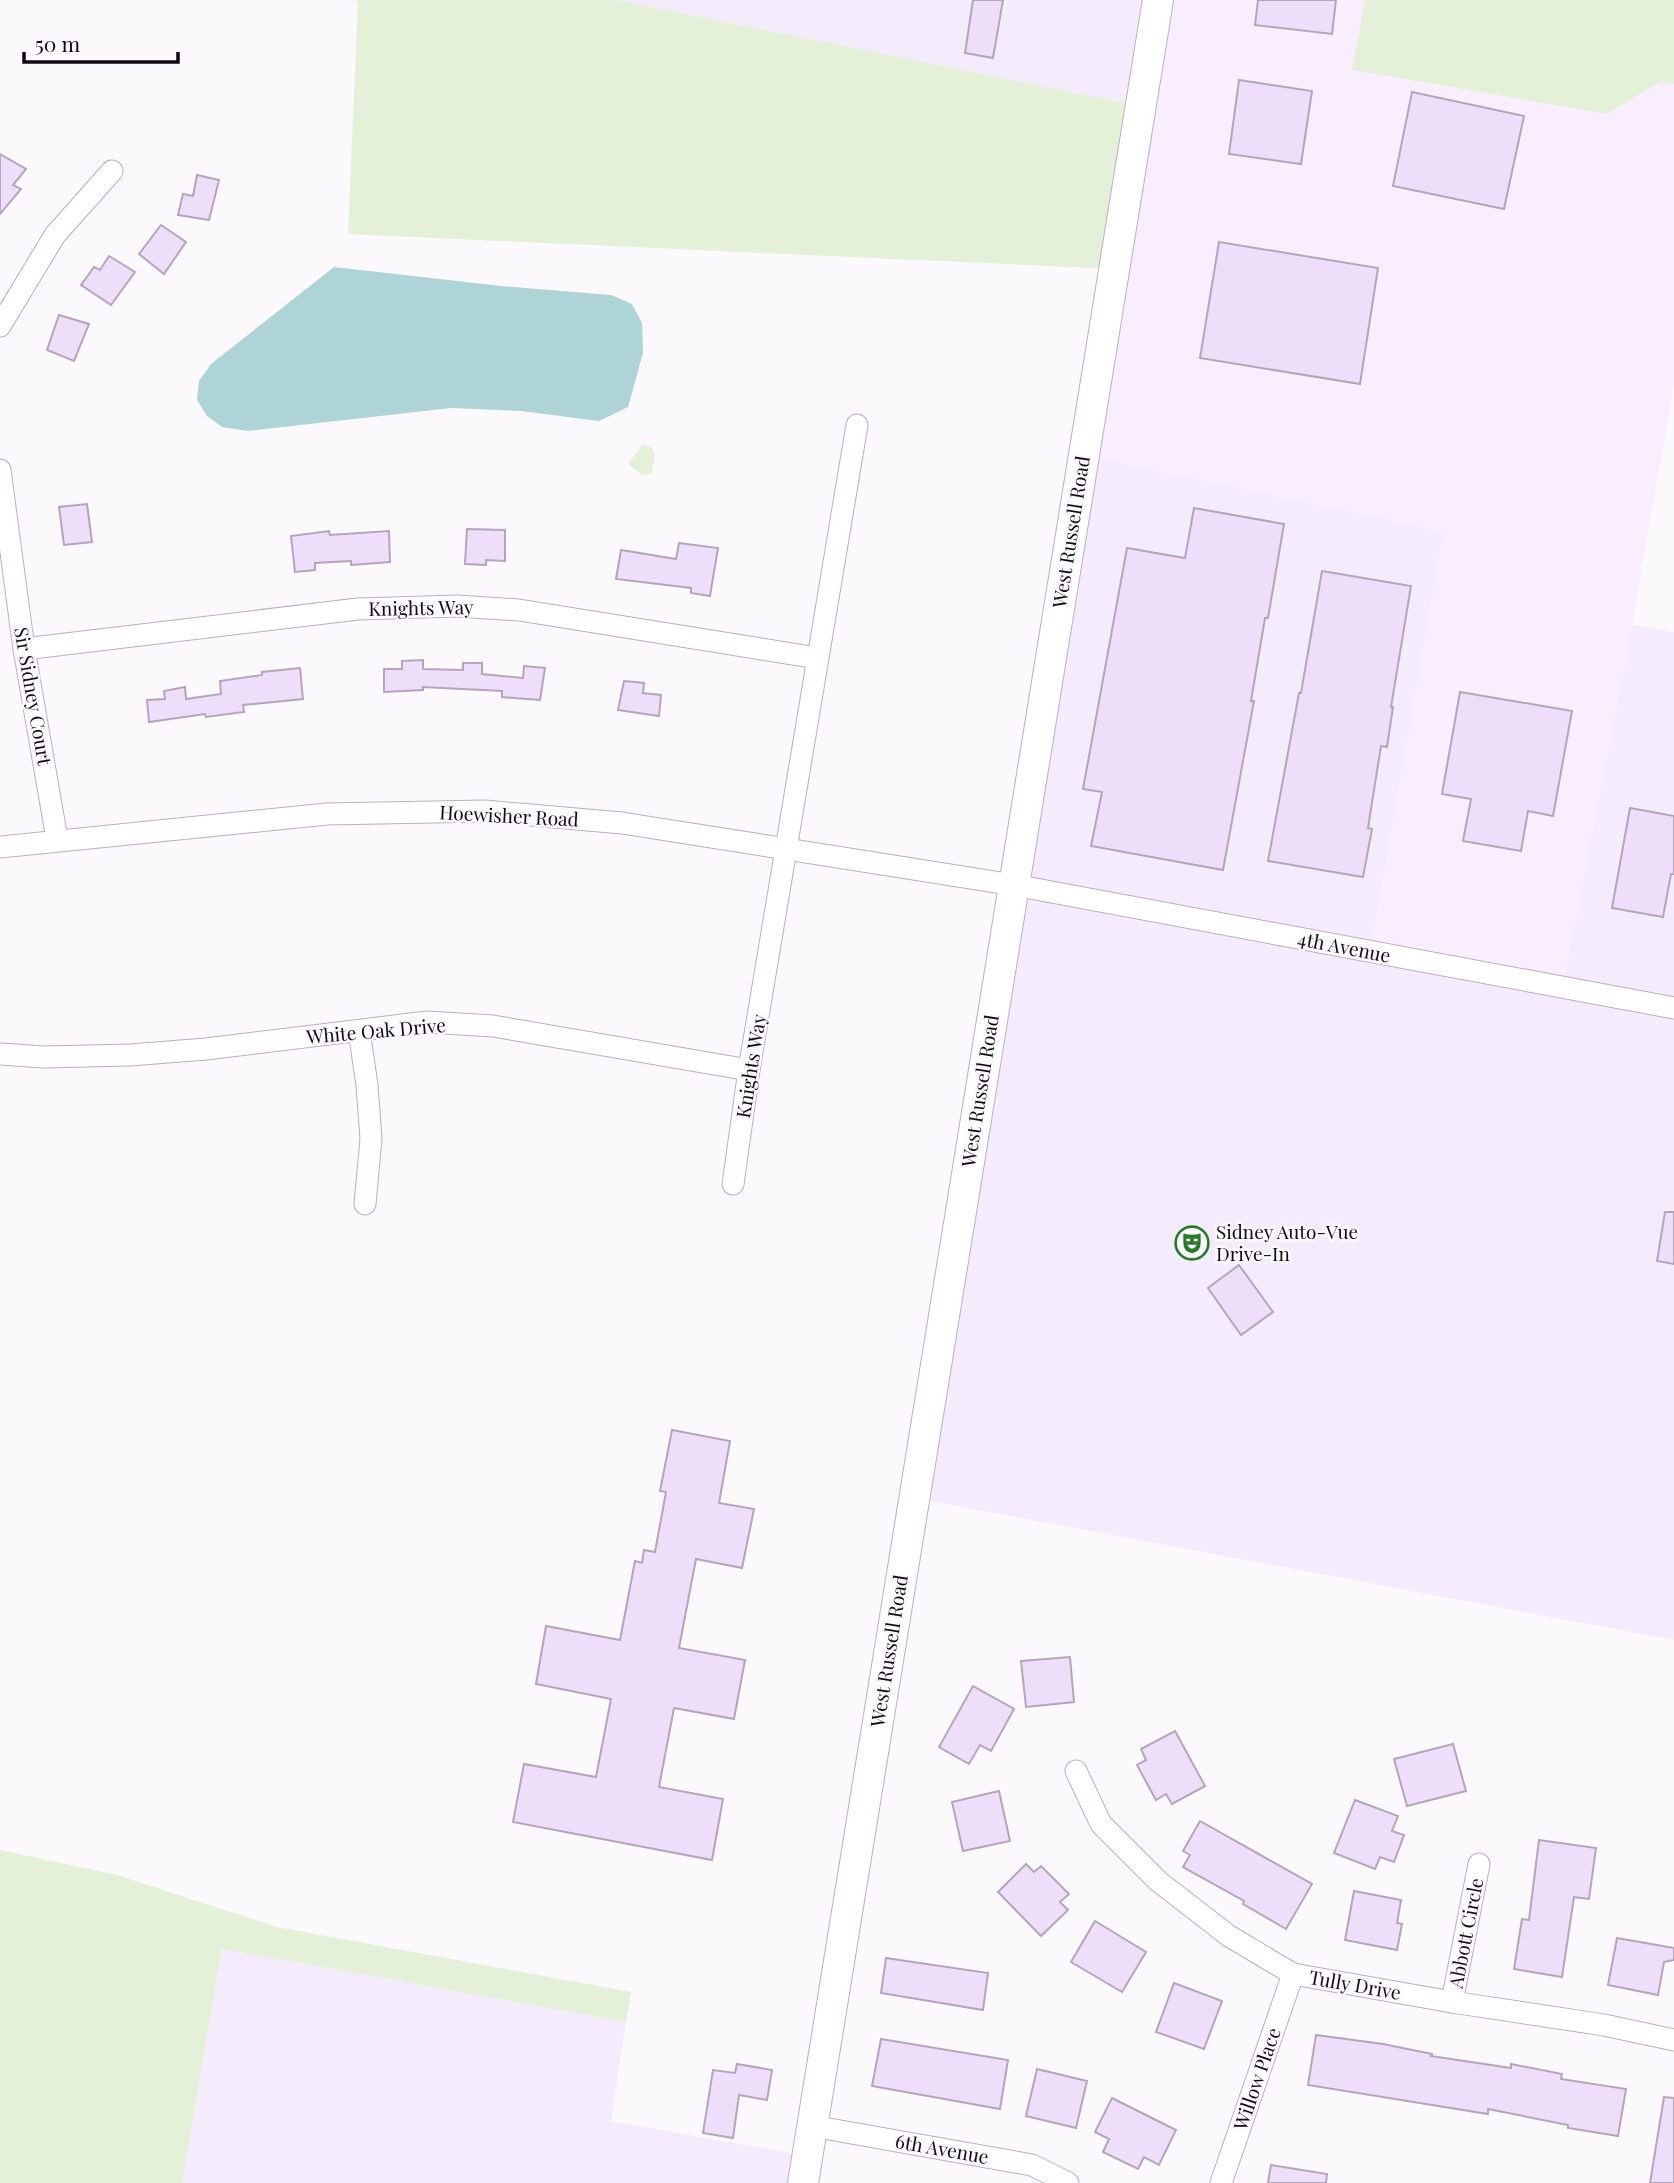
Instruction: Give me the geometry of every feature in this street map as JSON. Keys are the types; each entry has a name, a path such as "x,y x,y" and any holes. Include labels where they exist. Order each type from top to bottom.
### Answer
{"street":[{"name":"West Russell Road","path":"803,2183 1158,0"},
{"path":"0,326 55,235 113,171"},
{"name":"Knights Way","path":"733,1184 749,1070 857,425"},
{"name":"Sir Sidney Court","path":"0,470 24,649 57,839"},
{"name":"Knights Way","path":"24,649 358,609 457,606 519,610 817,658"},
{"name":"Hoewisher Road","path":"0,847 57,839 327,814 485,811 622,823 1014,885"},
{"name":"4th Avenue","path":"1014,885 1674,1008"},
{"name":"White Oak Drive","path":"0,1054 44,1057 130,1055 205,1049 427,1022 493,1026 749,1070"},
{"path":"359,1031 368,1085 371,1139 365,1204"},
{"name":"Tully Drive","path":"1076,1771 1101,1824 1158,1881 1229,1936 1293,1974 1452,2003 1604,2025 1674,2040"},
{"name":"Abbott Circle","path":"1452,2003 1479,1864"},
{"name":"Willow Place","path":"1221,2183 1293,1974"},
{"name":"6th Avenue","path":"812,2126 1032,2165 1068,2183"}],"shaded area":[{"path":"617,0 1158,0 1141,106"},
{"path":"1158,0 1365,0 1353,70 1607,114 1661,81 1674,84 1674,384 1632,625 1562,987 1371,952 1444,531 1084,455"},
{"path":"1084,455 1444,531 1371,951 1562,987 1632,625 1674,632 1674,1640 914,1498"},
{"path":"222,1949 626,2022 611,2121 807,2156 803,2183 182,2183"}],"green space":[{"path":"355,0 617,0 1141,106 1114,269 348,234 358,1"},
{"path":"1365,0 1674,0 1674,84 1660,82 1607,114 1352,70"},
{"path":"642,445 650,446 655,452 652,473 642,475 628,464"},
{"path":"0,1850 117,1875 277,1927 631,1992 626,2022 222,1949 182,2183 0,2183"}],"water":[{"path":"334,267 501,286 611,295 632,304 642,323 643,353 628,407 599,421 521,411 451,408 248,431 222,427 207,416 197,400 199,381 211,364"}],"building":[{"path":"973,0 1003,0 993,58 965,53"},
{"path":"1258,0 1336,0 1332,34 1255,25"},
{"path":"1239,80 1312,91 1301,164 1229,154"},
{"path":"1412,92 1524,116 1504,209 1393,186"},
{"path":"0,154 26,169 13,185 21,189 0,214"},
{"path":"197,175 219,180 209,220 178,215 183,194 193,196"},
{"path":"161,225 186,242 164,274 139,254"},
{"path":"1219,242 1378,268 1360,384 1200,358"},
{"path":"109,256 135,272 111,305 81,285 94,267 100,270"},
{"path":"59,315 89,324 74,361 47,350"},
{"path":"87,504 92,542 64,545 59,507"},
{"path":"1194,508 1284,524 1268,618 1265,618 1251,701 1254,701 1223,870 1091,846 1102,792 1083,789 1127,548 1185,558"},
{"path":"467,529 505,530 505,561 486,560 486,565 465,564"},
{"path":"329,531 330,535 389,531 390,562 351,565 351,561 315,563 315,570 295,572 291,536"},
{"path":"679,543 718,548 710,596 691,593 691,588 616,579 621,550 676,559"},
{"path":"1322,571 1411,586 1387,747 1381,746 1368,828 1372,829 1363,877 1268,861"},
{"path":"423,660 423,669 463,670 463,663 482,663 482,674 523,678 524,666 545,668 540,700 502,697 502,691 423,687 423,690 384,692 384,669 402,669 402,661"},
{"path":"300,668 303,699 243,705 244,712 149,722 147,700 165,699 164,691 185,687 186,699 221,694 220,681 262,675 262,672"},
{"path":"624,681 644,683 643,693 661,695 659,716 618,710"},
{"path":"1460,692 1572,711 1553,816 1528,811 1521,851 1463,841 1471,799 1442,794"},
{"path":"1630,808 1674,816 1674,874 1671,874 1663,917 1612,908"},
{"path":"1665,1212 1674,1212 1674,1264 1657,1261"},
{"path":"1239,1265 1273,1312 1241,1335 1208,1288"},
{"path":"672,1430 730,1441 719,1503 754,1509 742,1568 696,1559 679,1648 745,1660 734,1719 674,1708 659,1787 723,1799 712,1860 513,1822 524,1764 596,1777 611,1699 536,1684 546,1626 620,1640 635,1561 642,1563 644,1550 655,1552 666,1492 660,1491"},
{"path":"1070,1657 1074,1702 1026,1707 1021,1661"},
{"path":"973,1686 1014,1709 991,1751 980,1745 969,1764 939,1747"},
{"path":"1175,1731 1205,1786 1172,1804 1166,1794 1156,1800 1137,1765 1146,1760 1141,1749"},
{"path":"1453,1744 1466,1791 1407,1806 1394,1759"},
{"path":"999,1791 1010,1841 963,1851 952,1802"},
{"path":"1355,1800 1398,1816 1392,1831 1404,1835 1394,1862 1380,1857 1375,1869 1334,1853"},
{"path":"1200,1821 1312,1884 1286,1929 1243,1904 1244,1901 1183,1867 1190,1855 1183,1851"},
{"path":"1539,1840 1596,1848 1589,1899 1574,1897 1562,1977 1514,1969 1522,1919 1529,1920"},
{"path":"1026,1864 1034,1872 1041,1866 1069,1894 1060,1902 1068,1910 1041,1936 998,1892"},
{"path":"1354,1891 1401,1900 1397,1923 1402,1924 1397,1950 1345,1940"},
{"path":"1095,1921 1146,1952 1122,1992 1071,1962"},
{"path":"1617,1938 1674,1948 1674,1960 1664,1962 1658,1995 1608,1985"},
{"path":"886,1958 988,1973 983,2010 881,1993"},
{"path":"1174,1983 1222,2001 1204,2049 1156,2032"},
{"path":"1316,2035 1383,2044 1432,2054 1431,2056 1511,2068 1511,2064 1562,2074 1561,2079 1626,2089 1618,2136 1568,2128 1568,2125 1488,2109 1488,2114 1308,2085"},
{"path":"881,2039 1008,2060 1000,2109 872,2086"},
{"path":"737,2064 772,2070 767,2100 739,2095 733,2138 703,2133 713,2070 735,2073"},
{"path":"1037,2069 1087,2081 1076,2128 1026,2116"},
{"path":"1664,2097 1674,2098 1674,2183 1650,2183"},
{"path":"1112,2098 1176,2130 1159,2165 1144,2157 1138,2169 1103,2152 1109,2139 1095,2132"},
{"path":"1271,2165 1327,2174 1326,2183 1268,2183"}],"place":[{"name":"Sidney Auto-Vue Drive-In","path":"1192,1243"}]}
